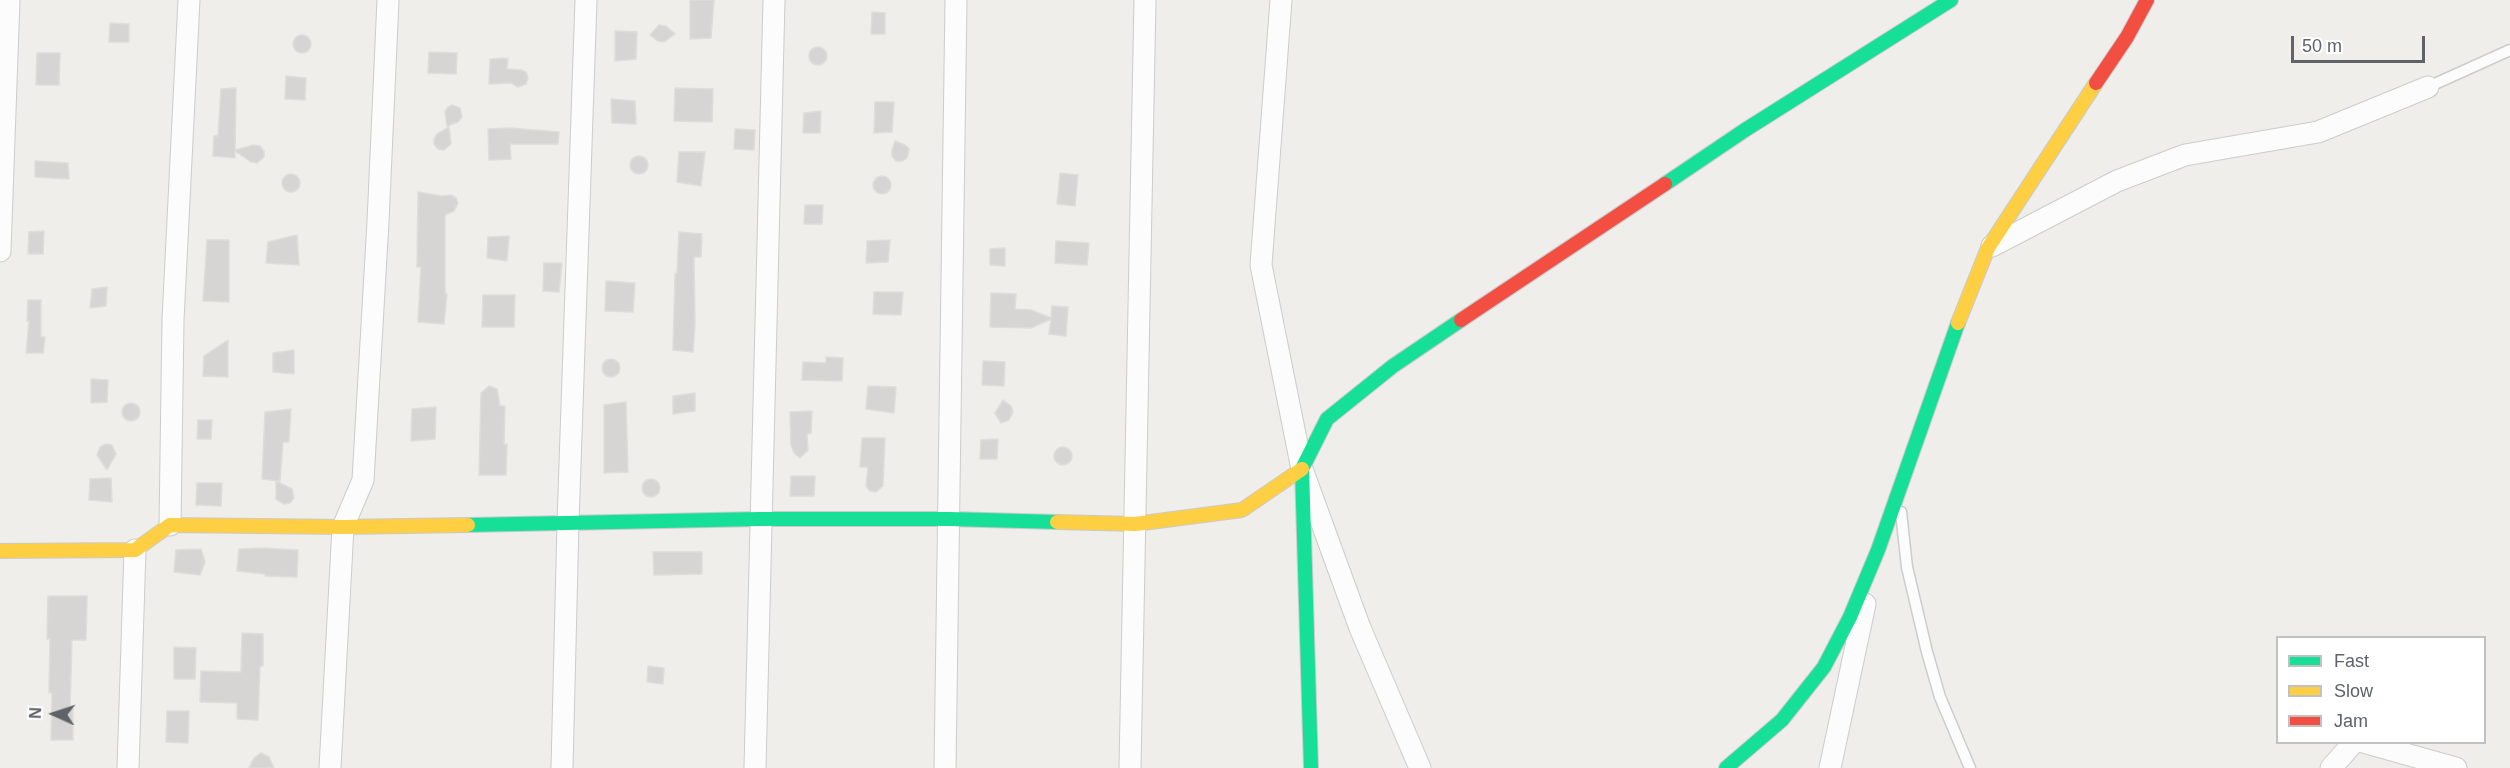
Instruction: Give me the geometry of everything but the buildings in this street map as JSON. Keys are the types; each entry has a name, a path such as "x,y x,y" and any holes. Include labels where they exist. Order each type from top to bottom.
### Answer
{"street":[{"path":"0,251 9,0"},
{"path":"170,525 173,320 189,0"},
{"path":"330,768 343,526 363,480 378,233 388,0"},
{"path":"562,768 586,0"},
{"path":"755,768 774,0"},
{"path":"945,768 956,0"},
{"path":"1130,768 1145,0"},
{"path":"1281,0 1261,265 1302,469 1360,628 1420,768"},
{"path":"1311,768 1302,469 1327,419 1393,366 1745,130 1951,0"},
{"path":"1726,768 1782,720 1824,667 1850,617 1878,550 1958,322 1988,248 2127,37 2147,0"},
{"path":"1988,248 2117,181 2184,155 2318,132 2428,87"},
{"path":"0,551 135,550 170,525 343,526 760,519 949,519 1135,524 1242,510 1302,469"},
{"path":"128,768 135,550"},
{"path":"1830,768 1878,550"},
{"path":"2331,768 2352,744"},
{"path":"2370,744 2456,768"}],"lane":[{"path":"2428,87 2510,50"},
{"path":"1898,489 1907,567 1927,652 1940,698 1970,768"}],"traffic: fast":[{"path":"1665,184 1745,130 1951,0"},
{"path":"1311,768 1302,469 1327,419 1393,366 1461,320"},
{"path":"1726,768 1782,720 1824,667 1850,617 1878,550 1958,323"},
{"path":"468,525 760,519 949,519 1057,522"}],"traffic: slow":[{"path":"1958,323 1988,248 2096,83"},
{"path":"1057,522 1135,524 1242,510 1302,469"},
{"path":"0,551 135,550 170,525 343,527 468,525"}],"traffic: jam":[{"path":"2096,83 2127,37 2147,0"},
{"path":"1461,320 1665,184"}]}
